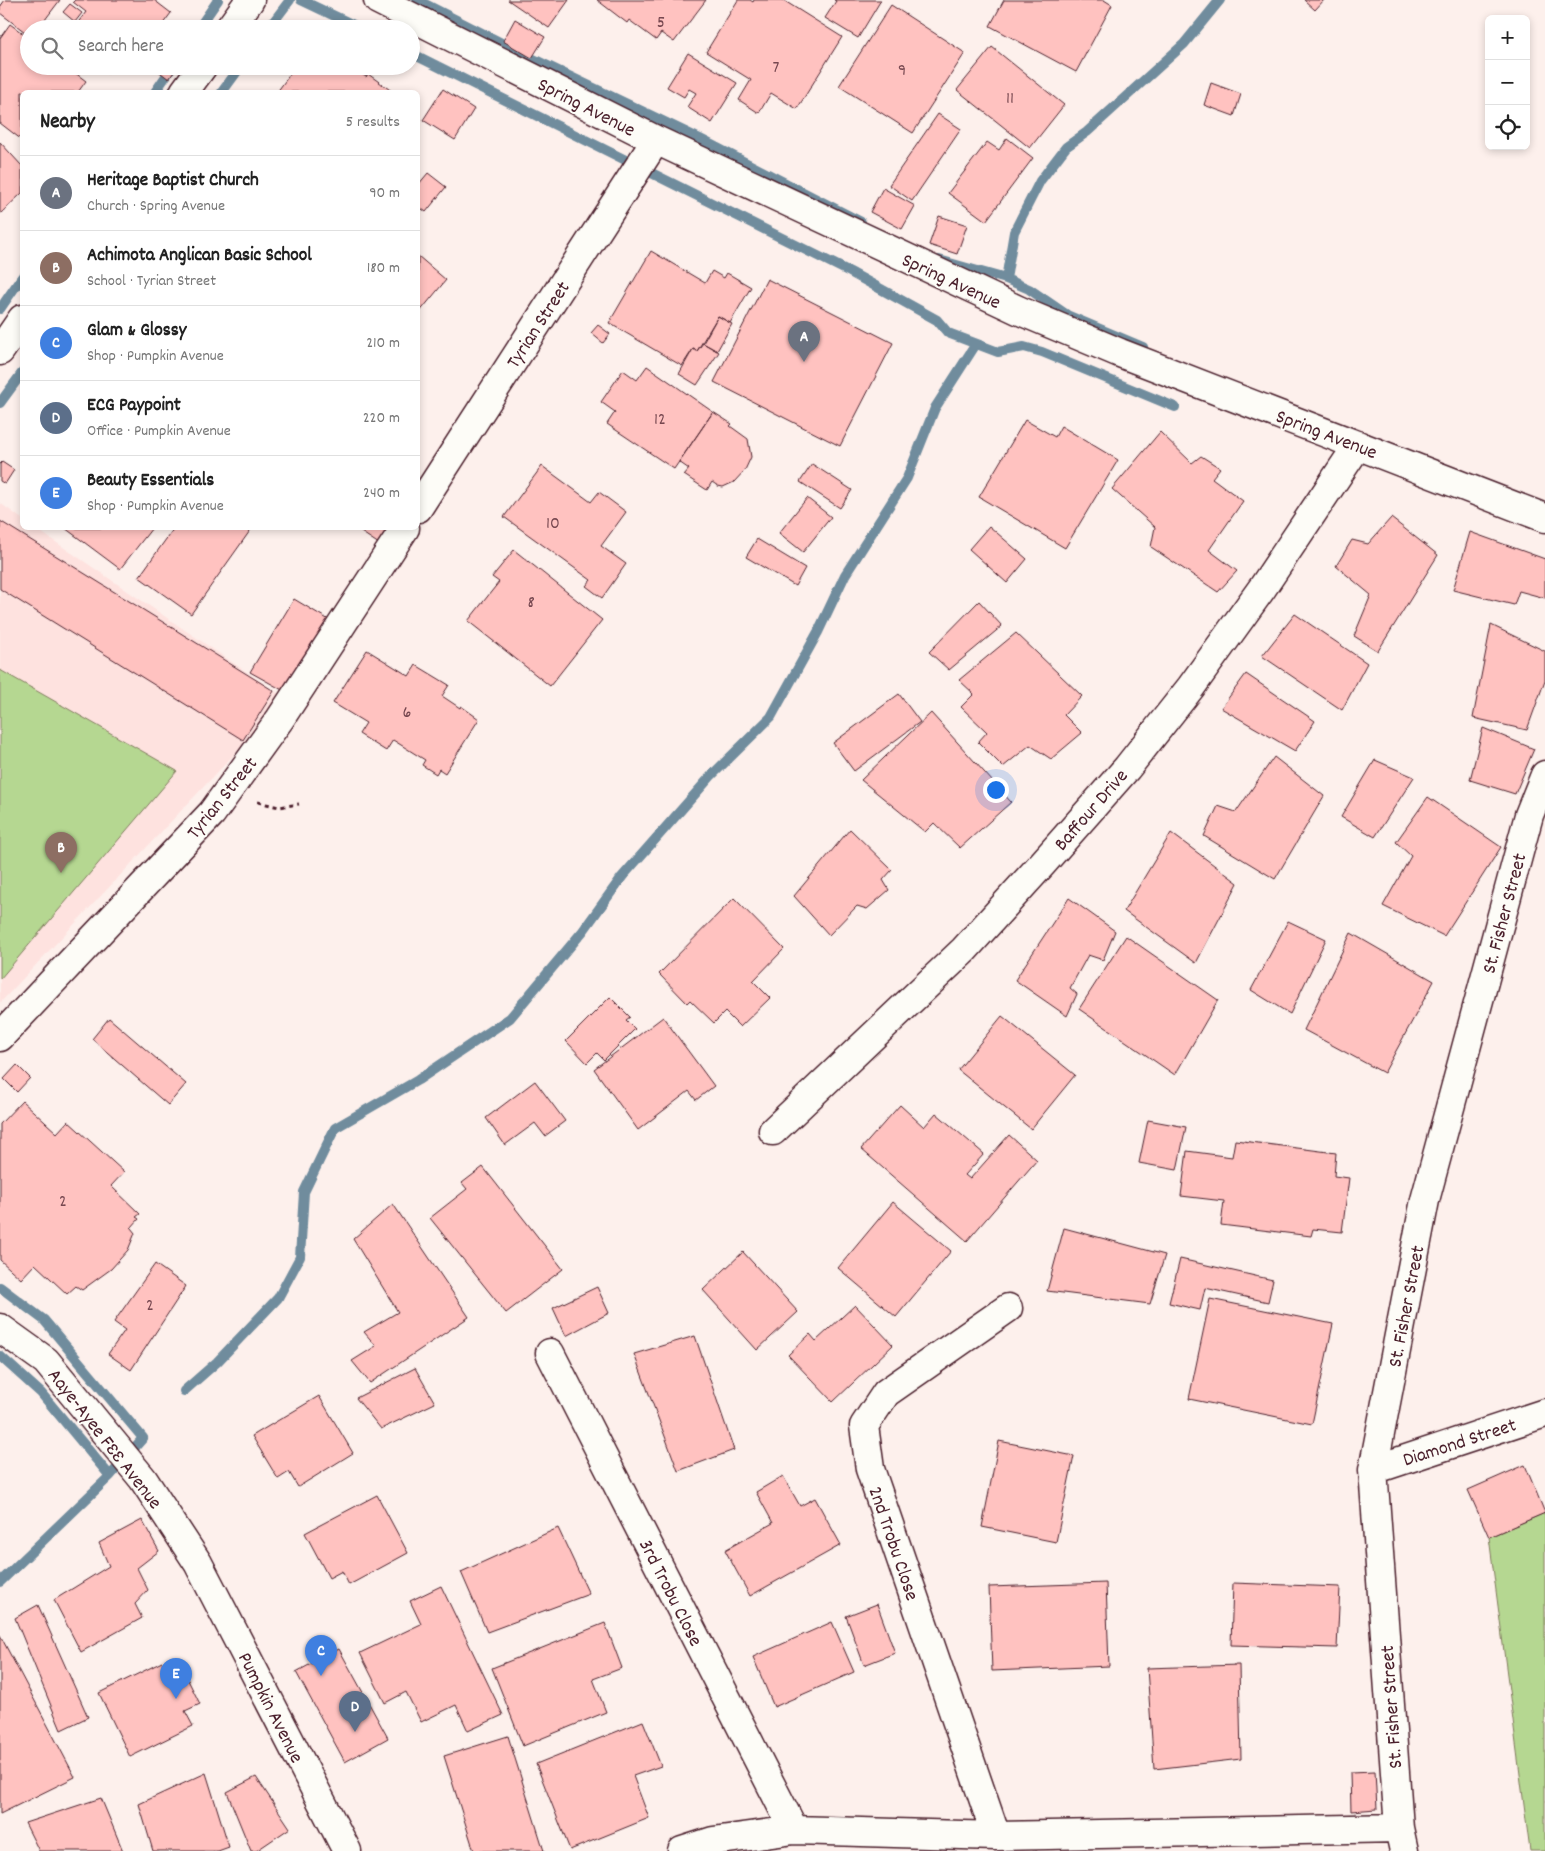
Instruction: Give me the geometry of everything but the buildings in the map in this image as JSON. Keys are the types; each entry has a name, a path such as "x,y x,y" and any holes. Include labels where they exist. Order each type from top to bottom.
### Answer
{"street":[{"path":"236,20 250,0"},
{"name":"Spring Avenue","path":"378,0 418,20"},
{"name":"Spring Avenue","path":"420,21 656,140 1018,310 1120,353 1545,518"},
{"path":"185,90 196,75"},
{"name":"Tyrian Street","path":"420,505 656,140"},
{"path":"0,351 20,322"},
{"name":"Baffour Drive","path":"773,1131 964,950 1127,768 1191,688 1263,588 1358,445"},
{"name":"Tyrian Street","path":"0,1037 212,813 280,719 403,530"},
{"name":"St. Fisher Street","path":"1401,1840 1373,1470 1425,1200 1529,815 1545,775"},
{"name":"2nd Trobu Close","path":"996,1836 870,1469 864,1426 886,1393 1008,1308"},
{"name":"Aaye-Ayee Fɛɛ Avenue","path":"0,1328 46,1361 143,1479 198,1562"},
{"name":"3rd Trobu Close","path":"550,1353 794,1830"},
{"name":"Diamond Street","path":"1373,1470 1545,1412"},
{"name":"Pumpkin Avenue","path":"198,1562 347,1851"},
{"path":"682,1851 713,1841 794,1830 996,1836 1401,1840"}],"path":[{"path":"229,789 263,804 279,807 299,804"}],"shaded area":[{"path":"0,503 20,518 20,530 38,530 282,696 244,744 0,1003"}],"green space":[{"path":"0,670 177,771 0,979"},
{"path":"1545,1513 1545,1851 1530,1851 1489,1537"}],"waterway":[{"path":"204,20 218,0"},
{"path":"275,20 290,0"},
{"path":"301,0 343,20"},
{"path":"417,0 523,54 700,139 861,222"},
{"path":"1006,279 1014,232 1040,181 1066,147 1087,132 1184,44 1220,0"},
{"path":"420,57 850,272 937,320 948,333 998,352 1024,347 1042,352 1175,407"},
{"path":"156,90 167,75"},
{"path":"223,90 234,75"},
{"path":"939,260 1006,279 1029,289 1067,315 1143,347"},
{"path":"0,309 20,280"},
{"path":"184,1391 217,1362 278,1298 300,1257 304,1192 335,1128 418,1080 510,1018 583,931 622,877 711,776 771,717 818,632 845,575 907,478 935,408 976,344"},
{"path":"0,403 20,376"},
{"path":"0,1287 44,1320 143,1438 110,1476 0,1582"},
{"path":"0,1356 41,1393 110,1476"}],"place":[{"name":"Heritage Baptist Church","path":"804,362"},
{"name":"Achimota Anglican Basic School","path":"61,873"},
{"name":"Glam & Glossy","path":"321,1676"},
{"name":"Beauty Essentials","path":"176,1699"},
{"name":"ECG Paypoint","path":"355,1732"}]}
